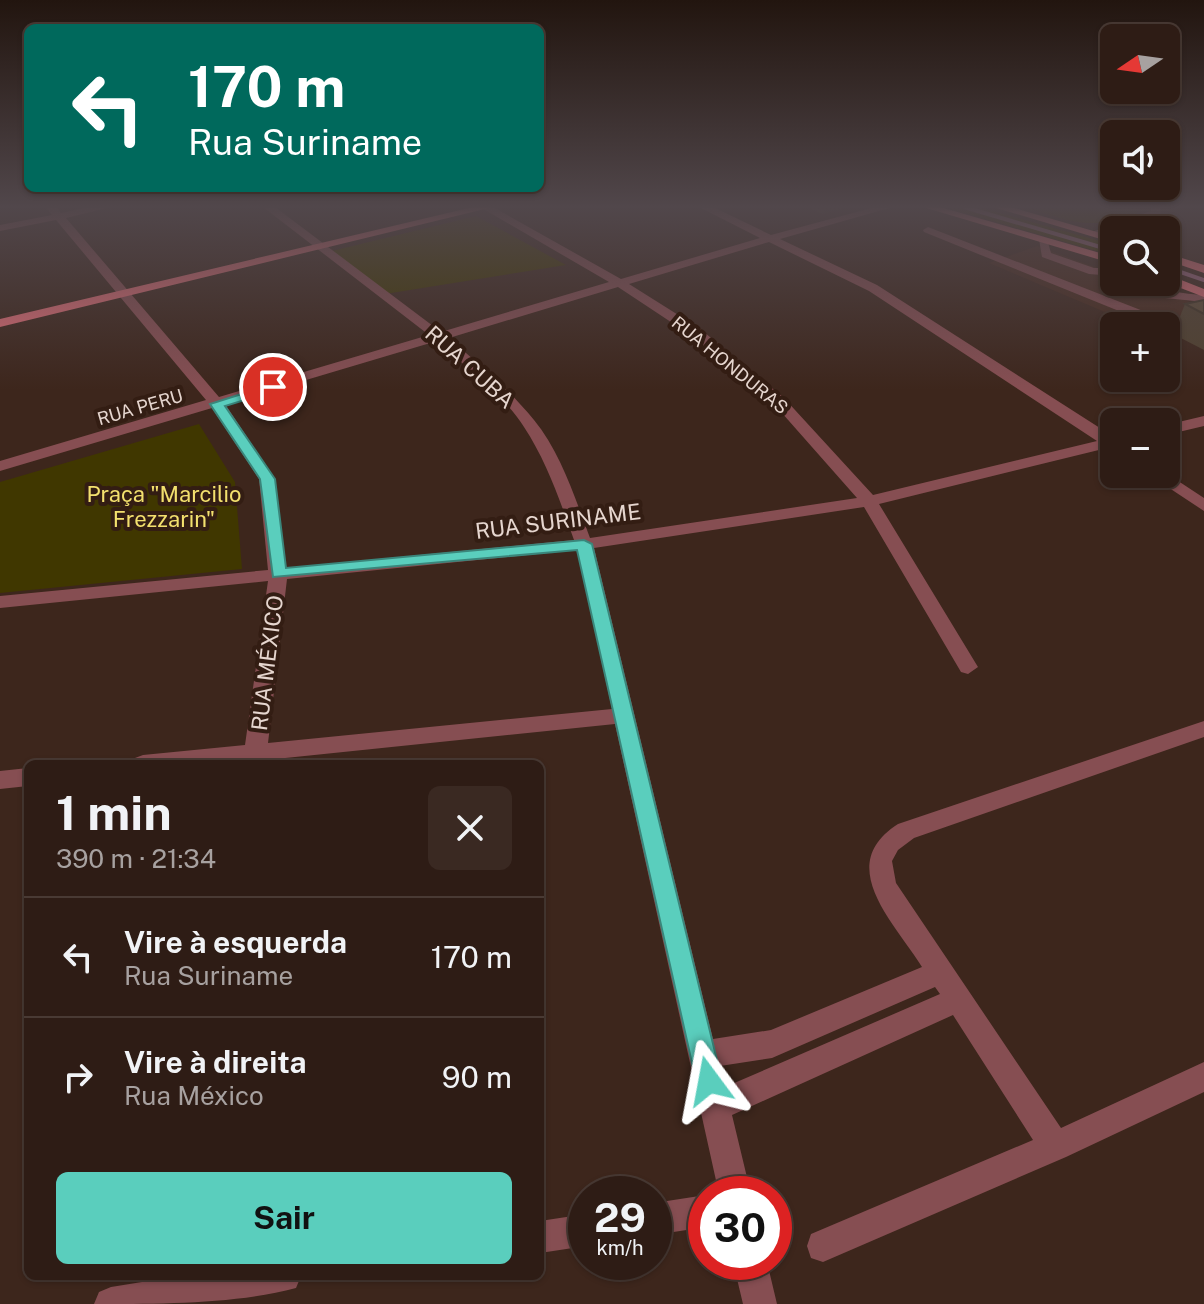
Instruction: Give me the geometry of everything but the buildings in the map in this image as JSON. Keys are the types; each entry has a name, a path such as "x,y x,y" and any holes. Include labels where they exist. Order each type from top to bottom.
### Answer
{"main road":[{"path":"0,323 232,268"},
{"path":"1180,283 1204,293"}],"street":[{"name":"RUA MÉXICO","path":"102,268 217,404 267,479 278,574 255,758"},
{"name":"RUA CUBA","path":"347,268 440,337 501,391 530,424 560,479 584,544 731,1176"},
{"name":"RUA HONDURAS","path":"592,268 694,331 779,401 869,501 968,667"},
{"name":"RUA PERU","path":"0,466 670,268"},
{"path":"832,268 873,288 1100,436"},
{"path":"1023,268 1167,324 1204,316"},
{"path":"1171,296 1189,301 1204,293"},
{"path":"1180,427 1204,421"},
{"name":"RUA SURINAME","path":"0,602 584,544 869,501 1100,447"},
{"path":"1177,488 1204,506"},
{"path":"218,760 625,715"},
{"path":"1055,1146 885,887 878,867 881,851 906,831 1204,729"},
{"path":"0,780 24,777"},
{"path":"703,1054 772,1044 940,972"},
{"path":"715,1107 958,999"},
{"path":"823,1246 1055,1146 1204,1077"},
{"path":"544,1236 568,1233"},
{"path":"111,1304 256,1280"},
{"path":"754,1280 760,1304"}],"shaded area":[{"path":"1000,268 1097,268 1100,269 1100,296 1174,296 1204,307 1180,318 1180,312 1105,312"}],"green space":[{"path":"353,268 548,268 385,294"},
{"name":"Praça \"Marcilio Frezzarin\"","path":"199,424 235,482 242,569 0,593 0,482"}],"waterway":[{"path":"1180,272 1204,280"}],"route":[{"path":"273,387 217,404 267,479 275,522 278,574 584,544 709,1081"}]}
